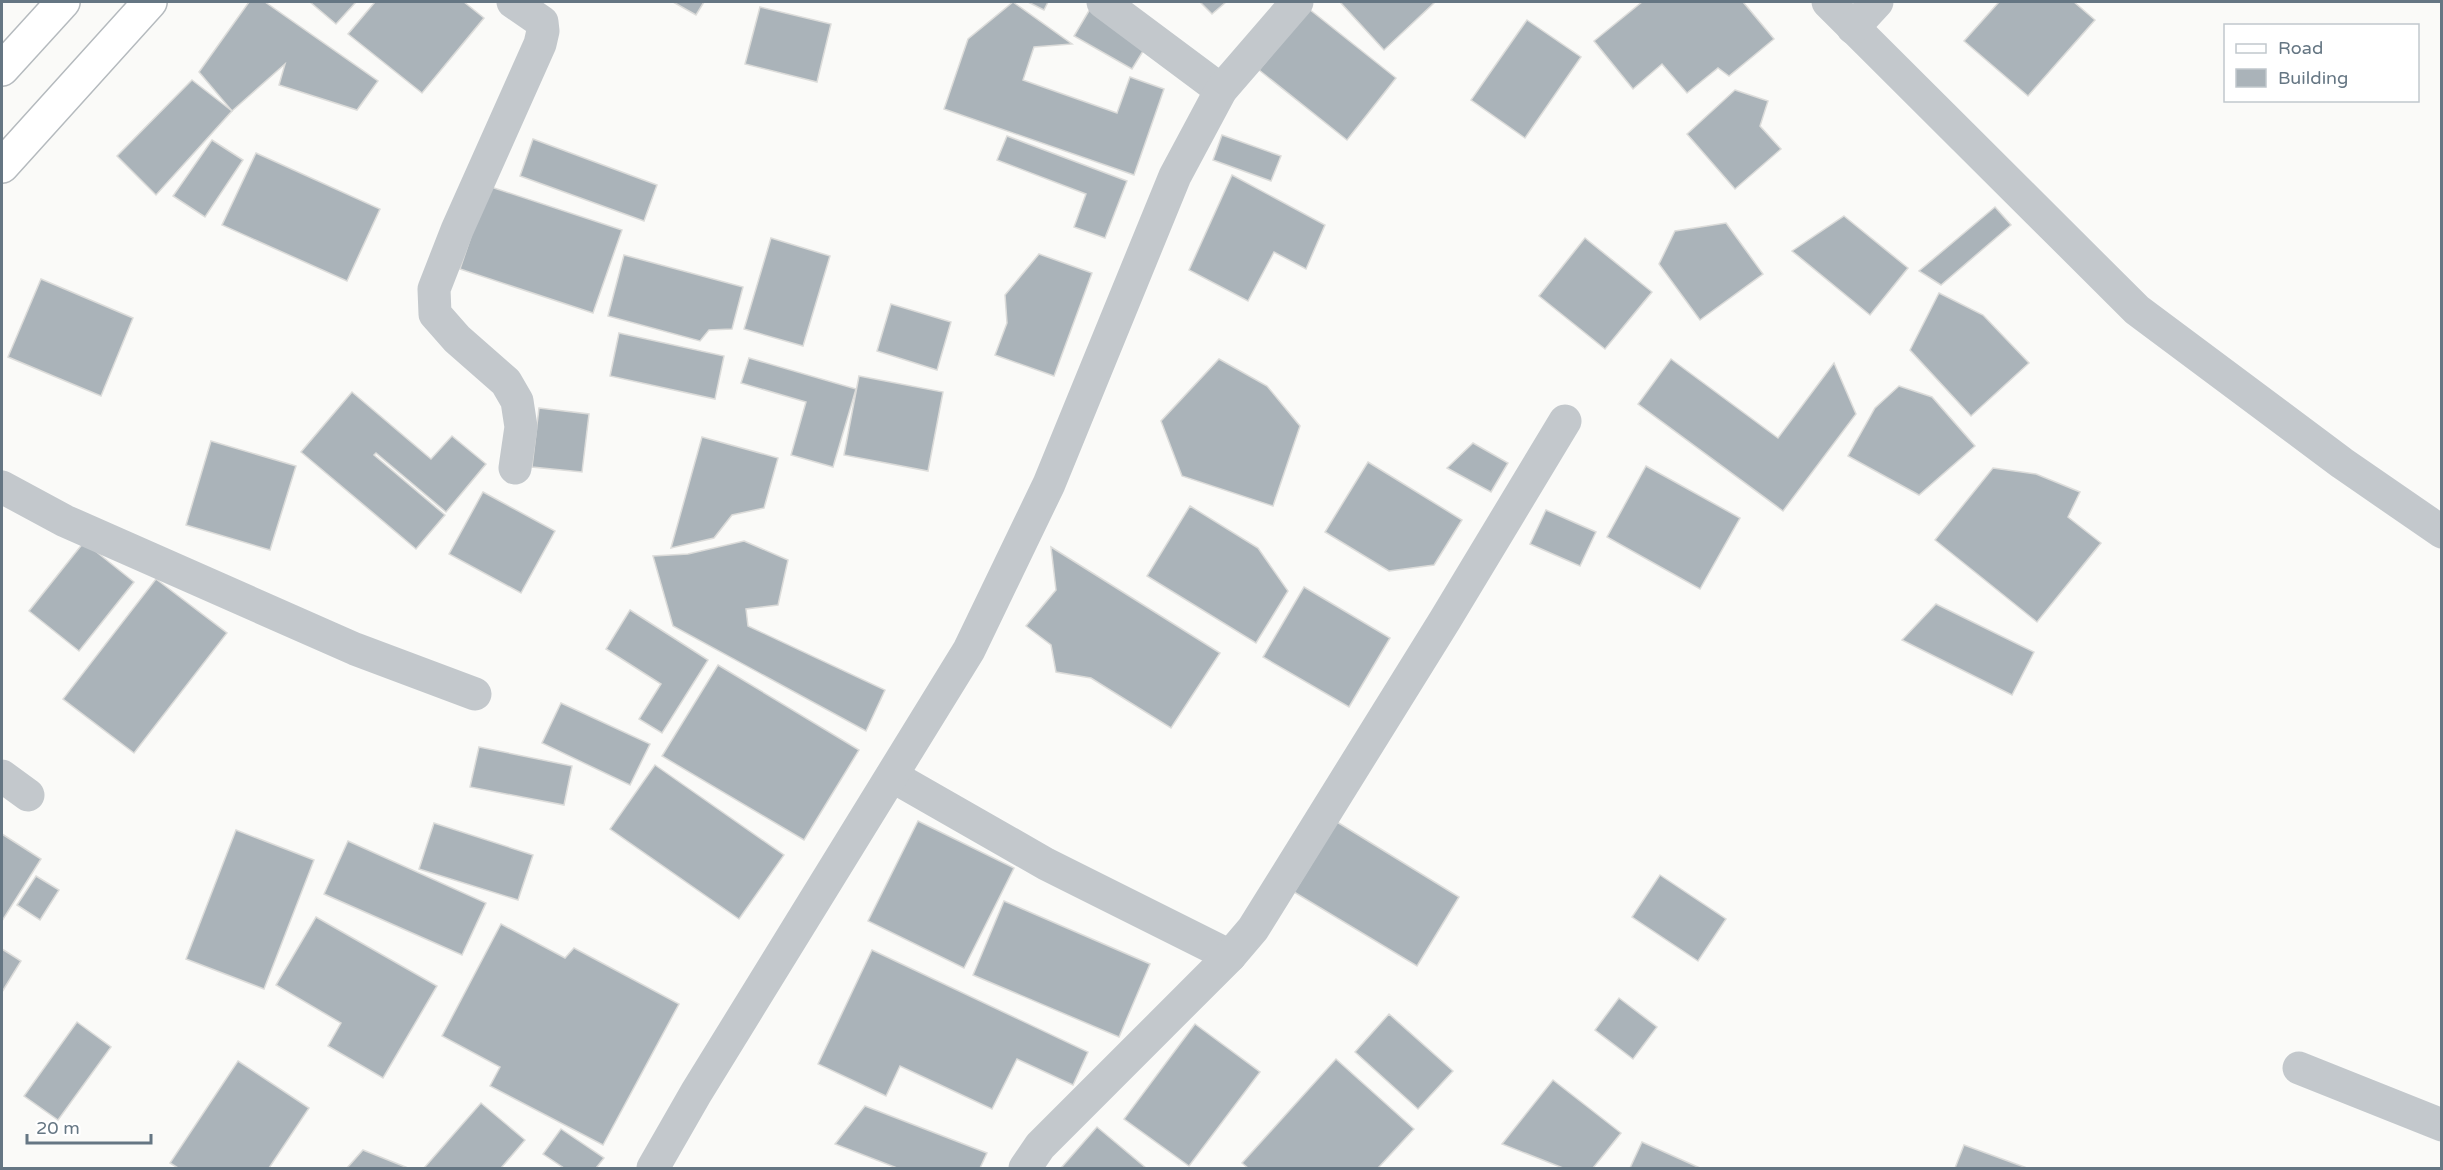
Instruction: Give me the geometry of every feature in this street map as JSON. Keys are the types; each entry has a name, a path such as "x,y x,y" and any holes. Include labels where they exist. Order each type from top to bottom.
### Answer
{"main road":[{"path":"2,69 63,2"},
{"path":"2,166 150,2"}],"street":[{"path":"513,2 542,22 543,31 540,44 462,219 434,289 435,314 457,339 506,382 517,401 521,427 515,468"},
{"path":"1103,2 1221,90"},
{"path":"653,1168 702,1083 969,650 1049,484 1175,176 1221,90 1297,2"},
{"path":"1828,2 2137,310 2342,463 2442,532"},
{"path":"1853,28 1876,2"},
{"path":"1025,1168 1040,1146 1230,956 1252,929 1309,840 1565,421"},
{"path":"2,488 65,521 355,649 475,694"},
{"path":"2,776 28,795"},
{"path":"892,776 1046,864 1230,956"},
{"path":"2299,1068 2442,1125"}],"building":[{"path":"249,2 265,2 378,81 357,110 279,85 285,64 232,111 199,72"},
{"path":"310,2 356,2 336,24"},
{"path":"375,2 464,2 484,18 422,93 348,34"},
{"path":"673,2 704,2 696,15"},
{"path":"1013,2 1072,44 1034,47 1023,80 1117,113 1130,77 1164,89 1134,175 944,109 968,39"},
{"path":"1028,2 1048,2 1044,10"},
{"path":"1200,2 1226,2 1212,14"},
{"path":"1340,2 1433,2 1434,3 1384,50"},
{"path":"1642,2 1743,2 1774,39 1729,76 1718,68 1687,93 1662,64 1633,89 1594,41"},
{"path":"1999,2 2074,2 2095,20 2028,96 1964,41"},
{"path":"760,7 831,24 817,82 745,64"},
{"path":"1090,9 1148,43 1132,69 1074,36"},
{"path":"1309,9 1396,78 1347,140 1259,70"},
{"path":"1527,20 1581,57 1525,138 1471,100"},
{"path":"192,80 232,111 156,195 117,156"},
{"path":"1735,90 1768,101 1760,126 1781,149 1735,189 1687,134"},
{"path":"1222,135 1281,156 1271,181 1213,160"},
{"path":"1007,136 1127,181 1105,238 1074,227 1086,194 997,160"},
{"path":"533,139 657,185 644,221 520,176"},
{"path":"212,140 243,160 205,217 173,196"},
{"path":"256,153 380,209 347,281 222,225"},
{"path":"1232,175 1325,225 1306,269 1274,252 1248,301 1189,270"},
{"path":"488,186 622,230 593,313 460,269"},
{"path":"1995,207 2011,225 1941,285 1919,271"},
{"path":"1844,216 1908,268 1870,315 1792,251"},
{"path":"1726,223 1763,274 1700,320 1659,264 1675,231"},
{"path":"771,238 830,256 803,346 744,329"},
{"path":"1585,238 1652,292 1605,349 1539,296"},
{"path":"1039,254 1092,273 1054,376 995,355 1007,323 1005,295"},
{"path":"624,255 743,287 732,329 709,330 700,341 608,316"},
{"path":"41,279 133,318 101,396 8,357"},
{"path":"1939,293 1983,315 2029,363 1971,416 1910,350"},
{"path":"891,304 951,322 937,370 877,351"},
{"path":"619,333 724,356 715,399 610,376"},
{"path":"749,358 856,389 833,467 791,455 806,402 741,383"},
{"path":"1219,359 1267,386 1300,426 1273,506 1182,476 1161,421"},
{"path":"1671,359 1778,438 1834,363 1856,414 1783,511 1638,404"},
{"path":"859,376 943,392 928,471 844,455"},
{"path":"1899,386 1932,397 1975,446 1919,495 1848,456 1875,408"},
{"path":"352,392 431,459 452,436 486,464 446,512 376,453 374,455 445,515 416,549 301,452"},
{"path":"539,408 589,414 582,472 532,467"},
{"path":"702,437 778,458 764,508 732,515 714,538 671,548"},
{"path":"211,441 296,466 270,550 186,525"},
{"path":"1473,443 1508,463 1491,492 1447,468"},
{"path":"1368,462 1462,520 1434,565 1389,571 1325,532"},
{"path":"1646,466 1740,518 1700,589 1607,537"},
{"path":"1993,468 2036,474 2080,492 2068,517 2101,543 2037,622 1935,540"},
{"path":"483,492 555,531 521,593 449,554"},
{"path":"1190,506 1258,548 1288,591 1256,643 1147,576"},
{"path":"1546,510 1596,532 1580,566 1530,544"},
{"path":"744,541 788,560 778,605 746,609 748,626 885,690 866,731 673,626 653,556 688,554"},
{"path":"84,542 134,582 79,651 29,611"},
{"path":"1051,547 1220,653 1171,728 1091,678 1056,672 1051,645 1026,626 1056,590"},
{"path":"156,579 227,633 134,753 63,699"},
{"path":"1304,587 1390,638 1349,707 1263,657"},
{"path":"1936,604 2034,652 2012,695 1902,640"},
{"path":"630,610 708,660 662,733 639,719 661,684 606,649"},
{"path":"718,665 859,750 804,840 662,756"},
{"path":"561,703 650,744 630,785 542,743"},
{"path":"479,747 572,766 564,805 470,787"},
{"path":"655,765 784,855 739,919 610,829"},
{"path":"918,821 1014,868 964,968 868,921"},
{"path":"1337,822 1459,897 1417,966 1294,892"},
{"path":"434,823 533,855 518,900 419,869"},
{"path":"236,830 314,860 264,989 186,959"},
{"path":"2,834 41,859 2,921"},
{"path":"348,841 486,903 462,955 324,894"},
{"path":"1660,875 1726,919 1698,961 1632,917"},
{"path":"36,876 59,890 40,920 17,905"},
{"path":"1004,901 1150,964 1119,1037 973,975"},
{"path":"316,917 437,986 383,1078 328,1046 341,1023 276,985"},
{"path":"501,924 565,958 574,948 679,1004 603,1145 490,1086 500,1067 442,1036"},
{"path":"2,949 21,961 2,992"},
{"path":"872,950 1088,1052 1073,1085 1017,1059 992,1109 900,1066 886,1096 818,1064"},
{"path":"1619,998 1657,1027 1633,1059 1595,1030"},
{"path":"1389,1014 1453,1071 1418,1109 1355,1052"},
{"path":"77,1022 111,1047 58,1120 24,1096"},
{"path":"1195,1024 1260,1072 1189,1166 1124,1119"},
{"path":"1336,1059 1414,1129 1378,1168 1248,1168 1242,1163"},
{"path":"238,1061 309,1108 269,1168 178,1168 170,1163"},
{"path":"1553,1080 1621,1133 1593,1168 1563,1168 1502,1144"},
{"path":"481,1103 525,1140 501,1168 424,1168"},
{"path":"865,1106 987,1153 980,1168 897,1168 835,1144"},
{"path":"1097,1127 1146,1168 1061,1168"},
{"path":"561,1129 604,1158 596,1168 564,1168 543,1154"},
{"path":"1642,1142 1700,1168 1630,1168"},
{"path":"1964,1145 2027,1168 1955,1168"},
{"path":"363,1150 408,1168 347,1168"}]}
